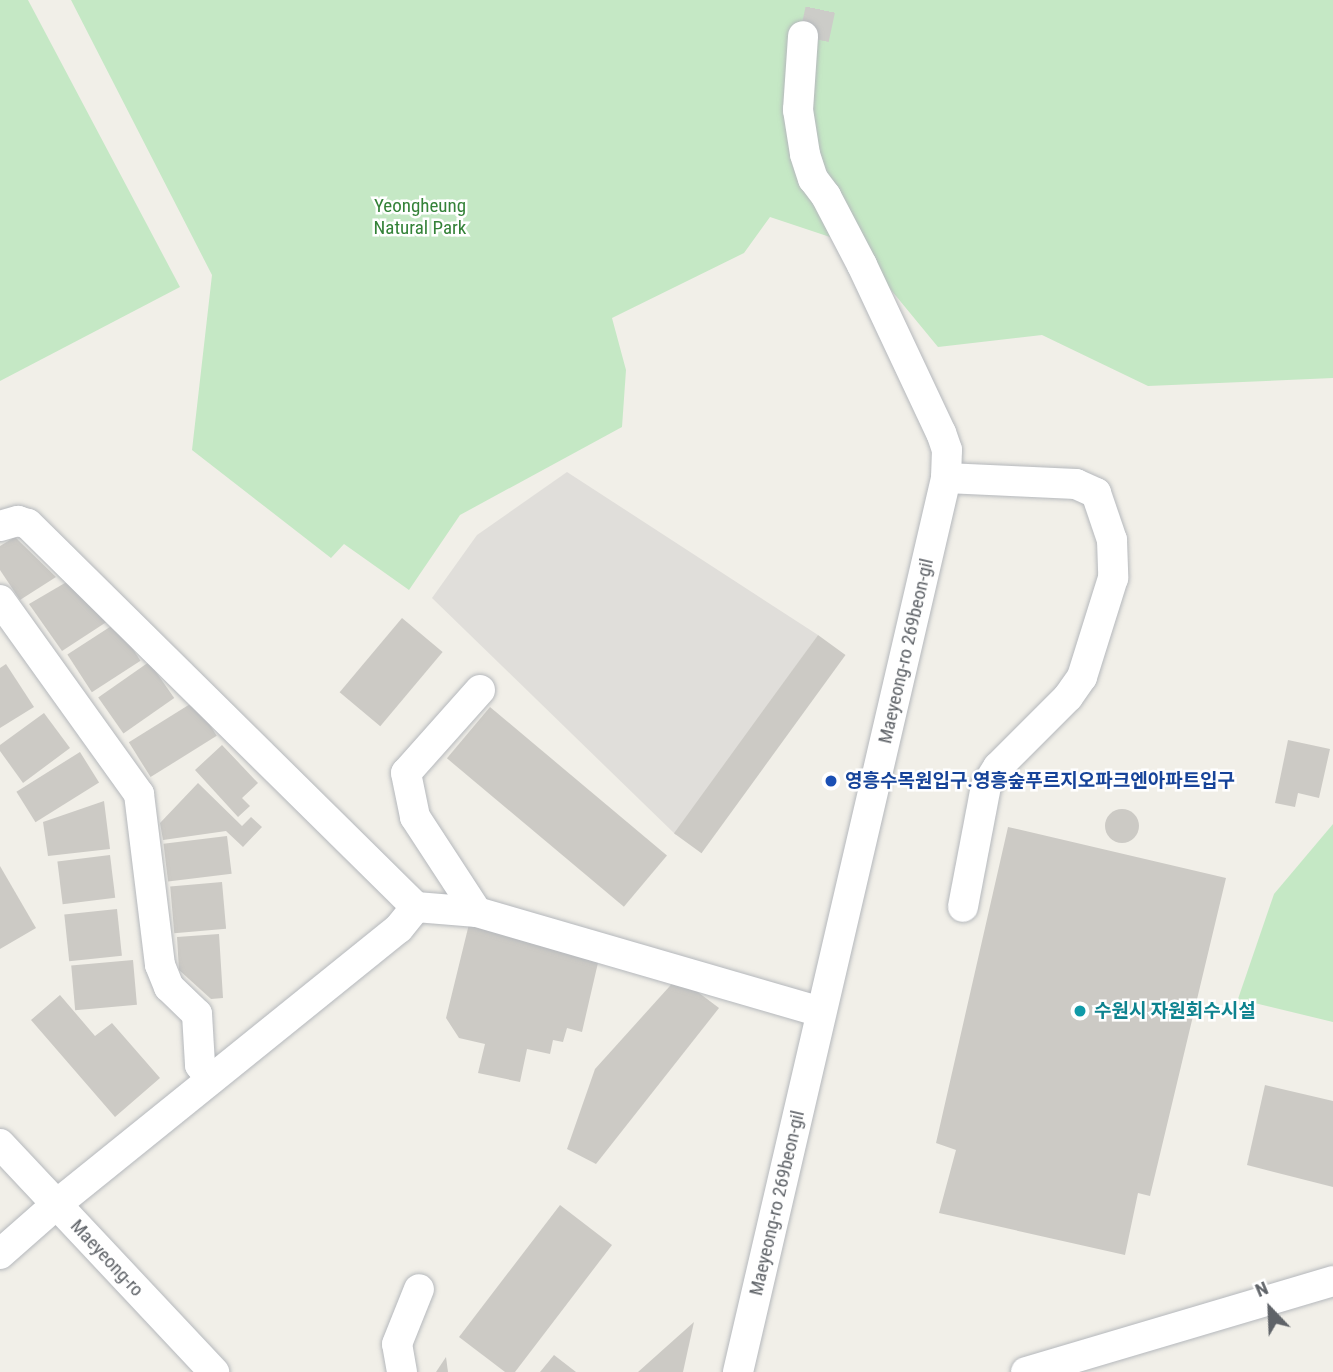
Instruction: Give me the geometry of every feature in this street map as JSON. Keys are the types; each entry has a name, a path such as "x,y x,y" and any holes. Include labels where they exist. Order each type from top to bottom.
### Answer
{"street":[{"name":"Maeyeong-ro 269beon-gil","path":"738,1372 946,478 947,450 940,433 826,195 811,121 809,38"},
{"path":"946,478 1076,484 1096,493 1112,540 1113,578 1082,677 1068,697 998,767 986,786 963,907"},
{"path":"0,526 18,521 28,524 416,907 477,912 821,1012"},
{"path":"0,600 139,794 160,965 169,987 197,1014 201,1065 211,1079"},
{"path":"477,912 415,817 406,773 480,690"},
{"path":"0,1254 57,1204 399,928 416,907"},
{"name":"Maeyeong-ro","path":"0,1144 214,1372"},
{"path":"1026,1372 1333,1281"},
{"path":"402,1372 397,1345 419,1289"}],"shaded area":[{"path":"567,472 818,635 676,835 432,598 477,535"}],"green space":[{"path":"0,0 28,0 180,287 0,381"},
{"name":"Yeongheung Natural Park","path":"71,0 1333,0 1333,378 1148,386 1042,335 938,347 854,245 770,217 744,253 612,318 626,370 622,427 460,515 409,590 344,544 331,558 192,450 212,275"},
{"path":"1333,824 1333,1022 1238,999 1274,894"}],"building":[{"path":"15,537 56,577 20,600 0,570 0,546"},
{"path":"70,580 108,621 62,651 29,604"},
{"path":"402,618 443,652 380,726 340,692"},
{"path":"116,623 141,661 92,692 67,655"},
{"path":"818,635 846,655 701,853 674,833"},
{"path":"149,662 174,698 123,734 98,698"},
{"path":"6,664 34,707 0,728 0,668"},
{"path":"195,701 217,736 151,777 129,742"},
{"path":"490,707 667,855 624,907 447,758"},
{"path":"44,713 70,748 23,783 0,751 0,745"},
{"path":"1288,740 1330,749 1319,798 1298,793 1295,807 1275,803"},
{"path":"222,745 258,783 242,798 250,806 238,817 195,770"},
{"path":"80,752 99,783 35,822 16,792"},
{"path":"198,783 242,826 251,817 262,827 243,847 226,831 163,840 160,823"},
{"path":"104,801 110,849 48,856 43,822"},
{"path":"1122,809 1134,814 1139,826 1134,838 1122,843 1110,838 1105,826 1110,814"},
{"name":"수원시 자원회수시설","path":"1008,827 1226,878 1150,1196 1138,1193 1125,1255 939,1213 956,1150 936,1143"},
{"path":"227,836 232,874 168,882 163,844"},
{"path":"110,855 115,898 63,904 57,861"},
{"path":"0,866 36,928 0,949"},
{"path":"222,882 226,929 174,933 170,887"},
{"path":"117,909 122,956 69,961 64,915"},
{"path":"469,924 600,954 582,1032 567,1028 563,1042 553,1040 550,1054 527,1049 520,1082 478,1073 485,1044 459,1038 446,1018"},
{"path":"219,934 223,998 211,999 179,970 177,937"},
{"path":"133,960 137,1005 75,1010 71,965"},
{"path":"678,977 719,1008 596,1164 567,1149 595,1069"},
{"path":"60,995 95,1036 112,1023 160,1078 115,1117 31,1020"},
{"path":"1265,1085 1333,1101 1333,1187 1247,1165"},
{"path":"560,1205 612,1245 515,1372 505,1372 459,1337"},
{"path":"694,1322 683,1372 638,1372"},
{"path":"554,1355 576,1372 540,1372"},
{"path":"446,1357 448,1372 436,1372"}],"tunnel":[{"path":"814,39 822,0"}],"place":[{"name":"영흥수목원입구.영흥숲푸르지오파크엔아파트입구","path":"831,781"},
{"name":"수원시 자원회수시설","path":"1080,1011"}]}
